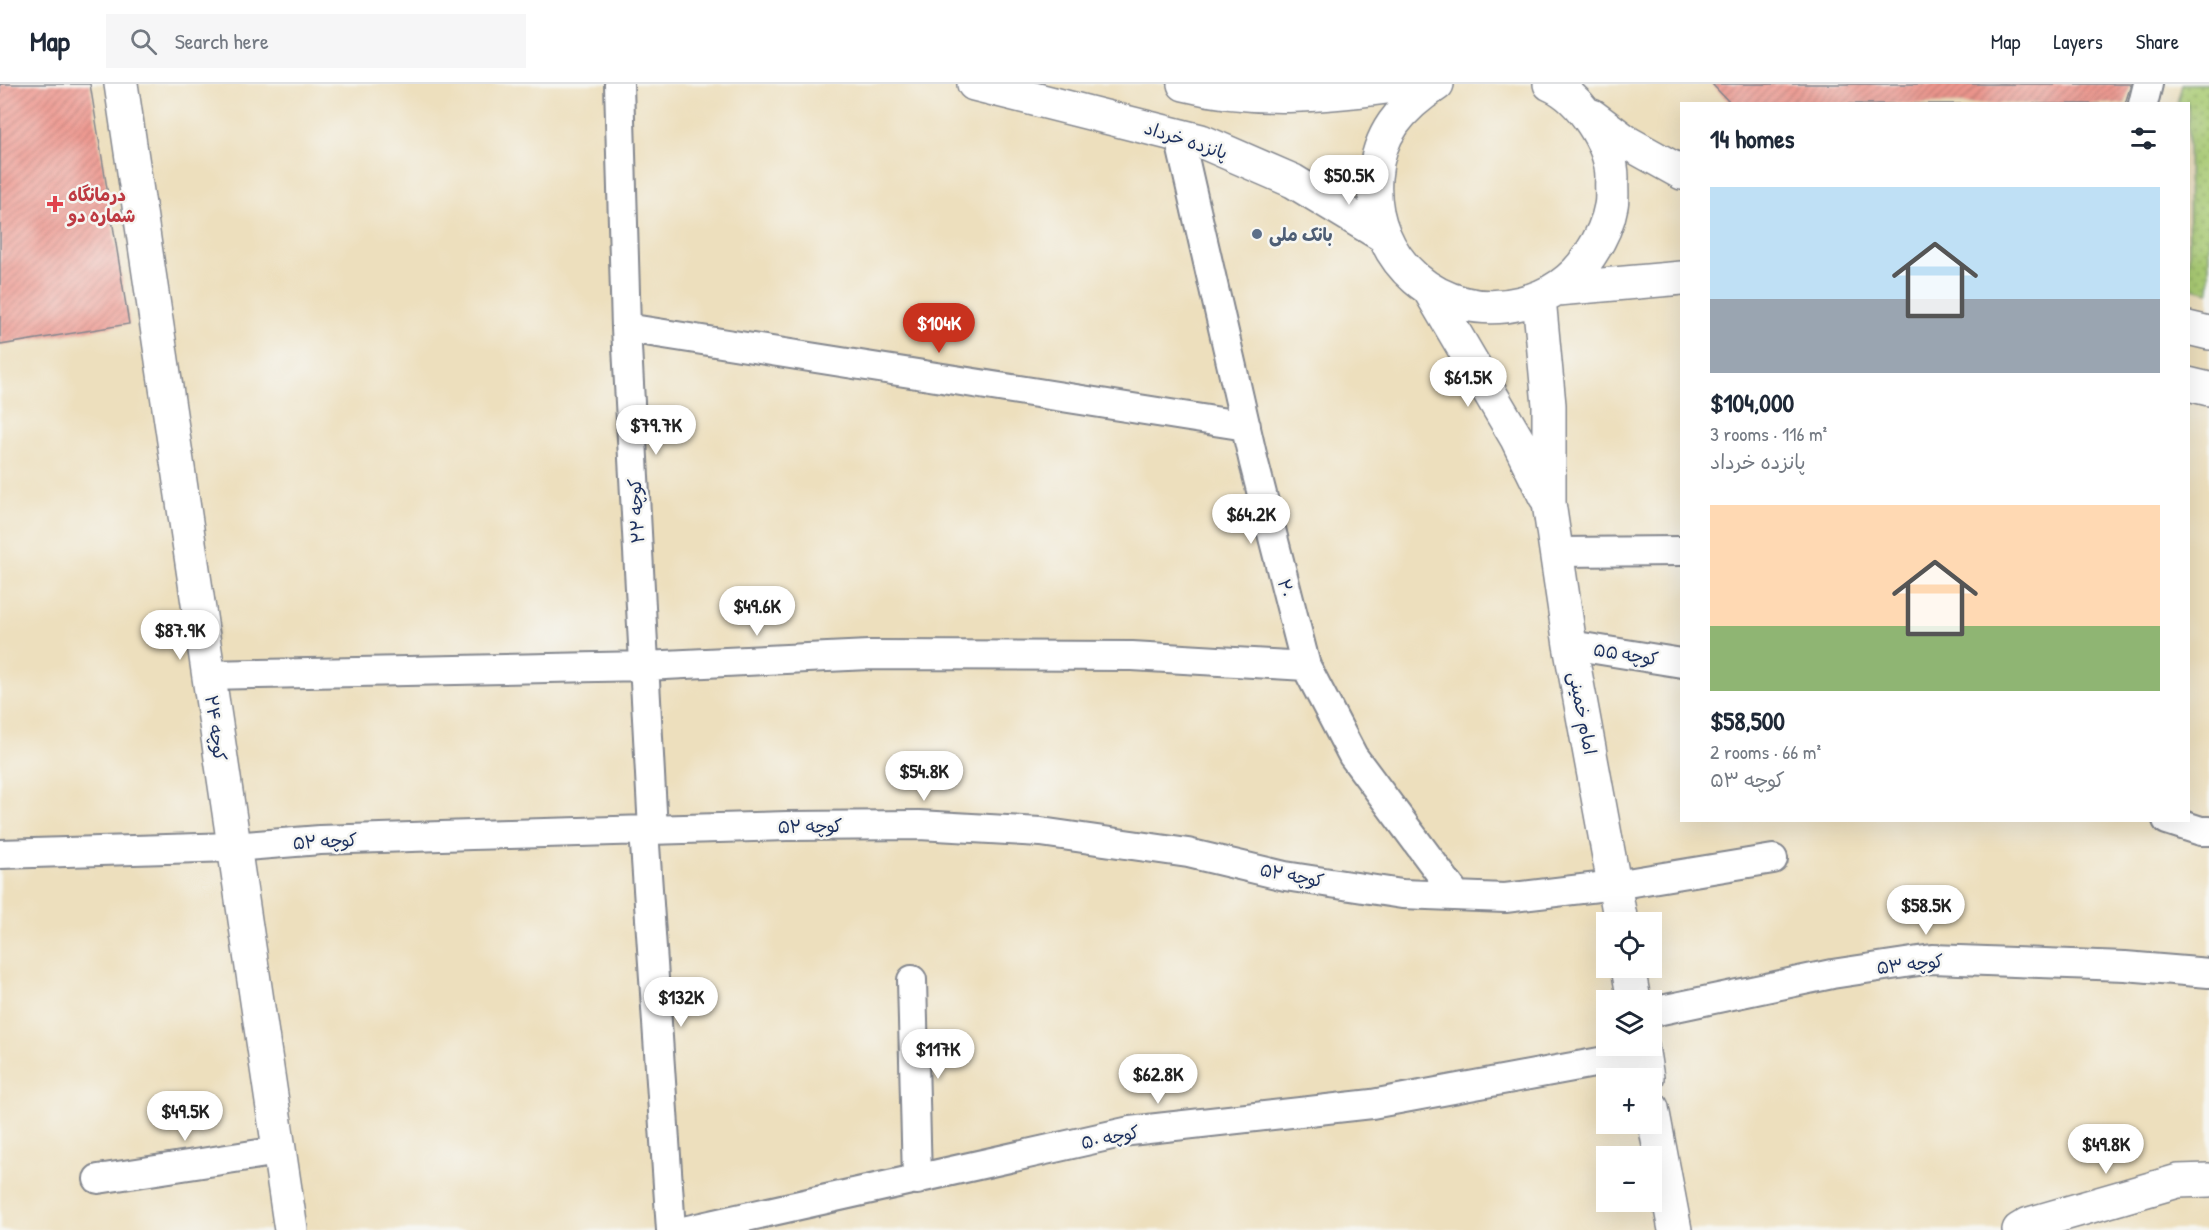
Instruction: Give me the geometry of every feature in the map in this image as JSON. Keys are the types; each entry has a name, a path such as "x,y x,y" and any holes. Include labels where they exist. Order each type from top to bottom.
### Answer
{"main road":[{"name":"کوچه ۲۴","path":"121,84 291,1230"},
{"name":"پانزده خرداد","path":"974,84 1201,141 1293,181 1382,235"},
{"path":"1184,84 1206,89 1268,96 1346,93 1408,84"},
{"path":"1437,84 1415,98 1390,127 1376,161 1373,198 1382,235 1402,266 1430,291 1465,305 1503,308 1548,294 1680,278"},
{"path":"1550,84 1628,143 1680,172"},
{"path":"1548,294 1583,267 1602,238 1611,206 1612,172 1602,139 1584,110"},
{"name":"امام خمینی","path":"1430,291 1517,439 1549,503"},
{"name":"امام خمینی","path":"1548,294 1549,503 1570,645 1619,912"},
{"path":"2190,328 2209,333"},
{"path":"2190,384 2209,388"},
{"path":"1657,1134 1675,1230"},
{"path":"2019,1230 2029,1224 2178,1181 2209,1180"}],"street":[{"name":"کوچه ۲۲","path":"619,84 626,328 645,666 649,830 671,1230"},
{"path":"2144,102 2148,84"},
{"name":"۲۰","path":"1179,136 1246,426 1305,666 1353,756 1457,896"},
{"path":"626,328 1246,426"},
{"path":"1556,552 1680,551"},
{"name":"کوچه ۵۵","path":"1570,645 1680,663"},
{"path":"208,675 645,666 881,655 1132,656 1305,666"},
{"path":"2173,822 2201,831 2209,831"},
{"name":"کوچه ۵۲","path":"0,854 233,847 320,840 919,825 1041,832 1188,853 1285,876 1402,894 1504,898 1615,885 1773,859"},
{"name":"کوچه ۵۳","path":"1662,1010 1832,974 1932,959 2125,966 2209,973"},
{"path":"912,980 917,1180"},
{"name":"کوچه ۵۰","path":"688,1230 1130,1131 1372,1104 1644,1059"},
{"path":"98,1179 279,1150"}],"green space":[{"path":"2182,84 2209,84 2209,292 2190,287 2190,102 2177,102"}],"building":[{"name":"درمانگاه شماره دو","path":"0,84 90,84 129,324 0,345"},
{"path":"1712,84 2131,84 2126,102 1729,102"}],"place":[{"name":"درمانگاه شماره دو","path":"55,204"},
{"name":"بانک ملی","path":"1257,234"}]}
